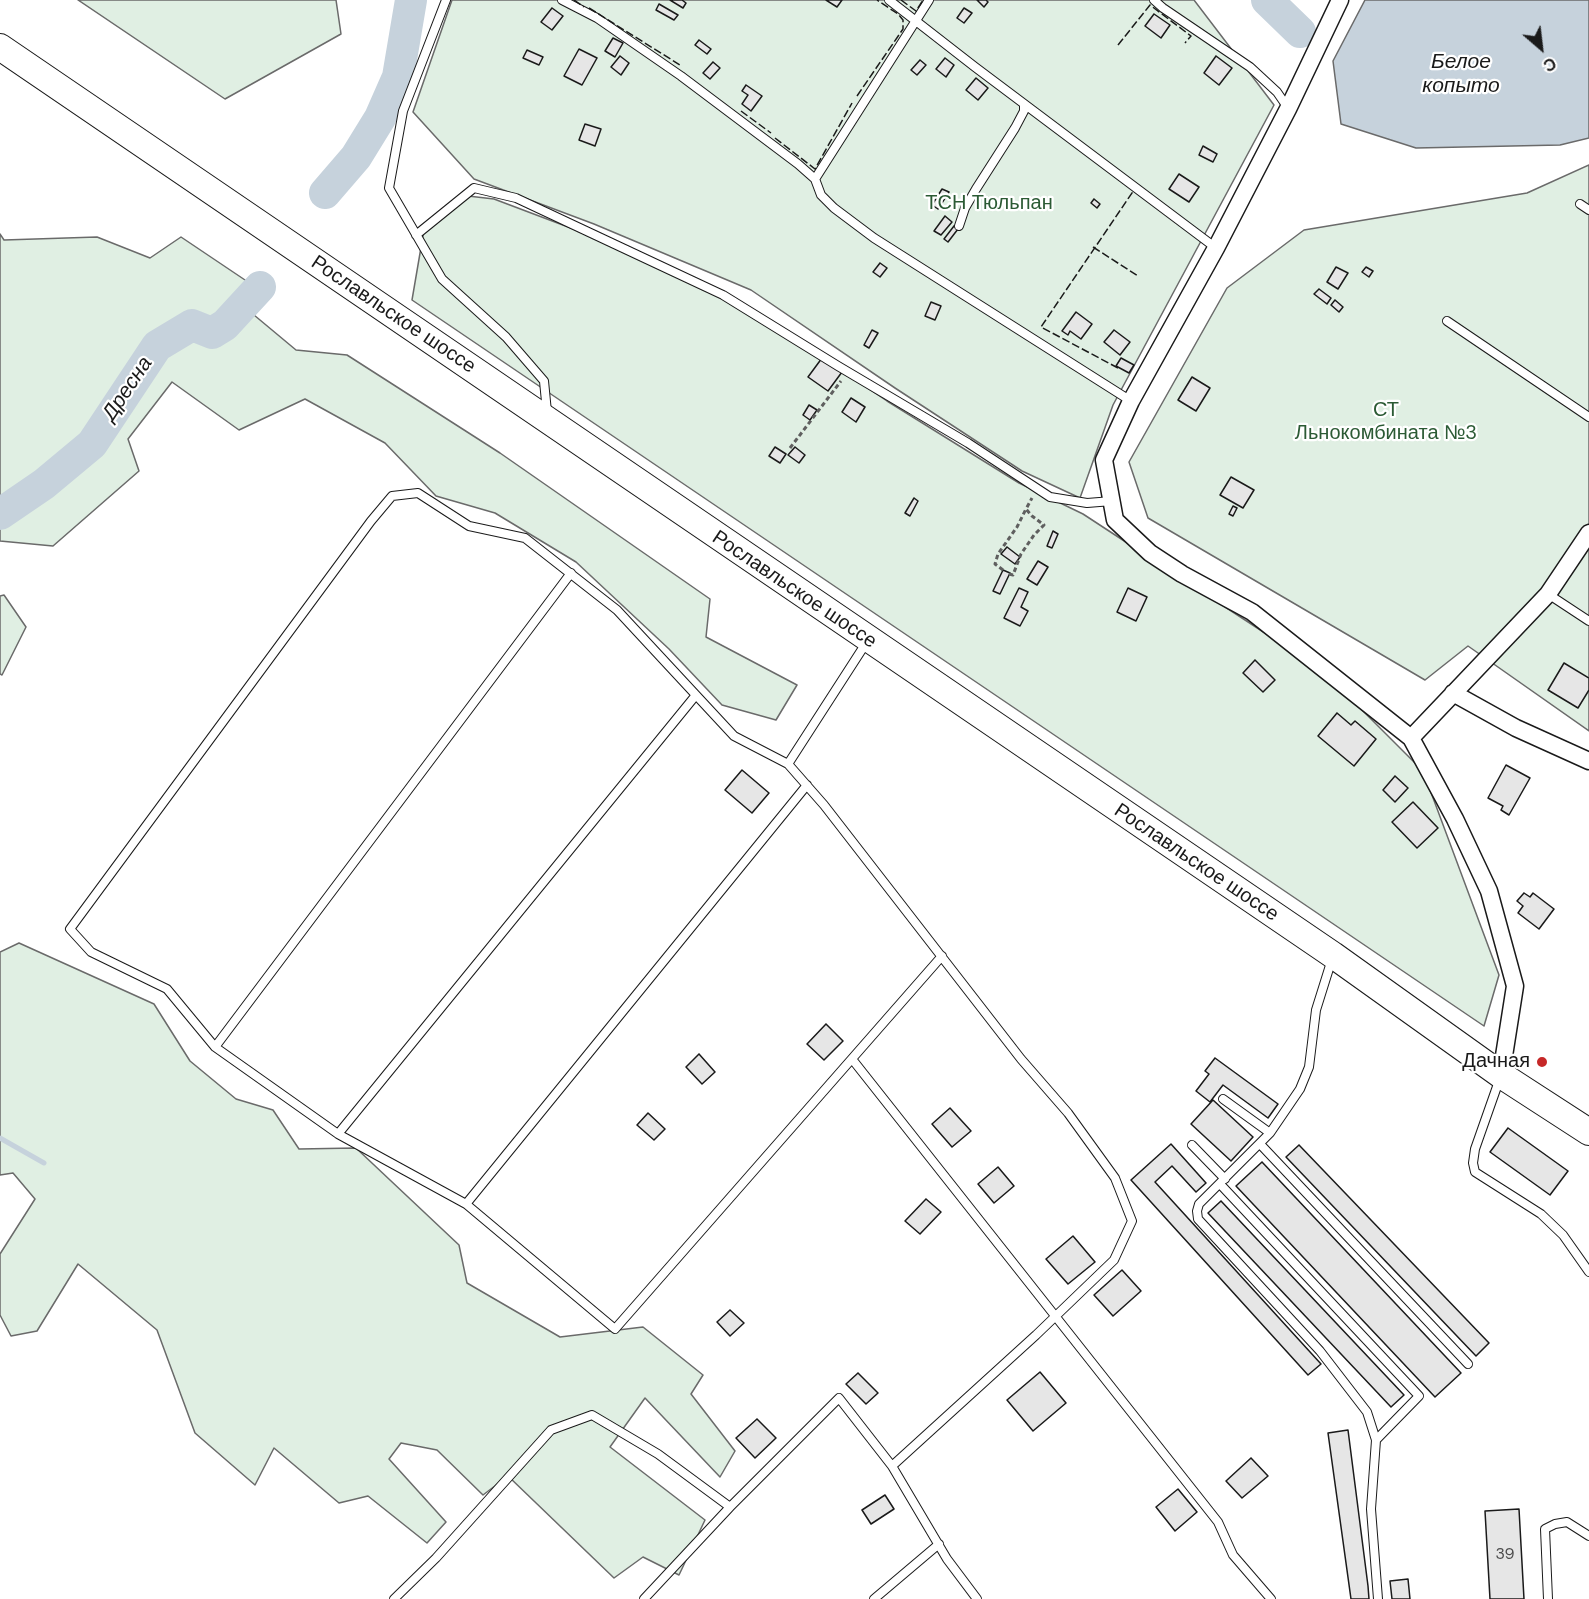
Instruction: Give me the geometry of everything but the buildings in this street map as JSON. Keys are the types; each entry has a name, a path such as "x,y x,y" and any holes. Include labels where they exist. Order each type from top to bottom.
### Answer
{"main road":[{"name":"Рославльское шоссе","path":"0,47 1333,955 1501,1075 1589,1132"}],"street":[{"path":"1340,0 1288,109 1216,248 1131,401 1104,460 1116,520 1150,553 1182,574 1252,612 1411,738 1455,819 1489,891 1515,986 1501,1075"},
{"path":"1411,738 1548,594 1589,533"},
{"path":"1453,693 1516,728 1589,761"}],"lane":[{"path":"446,0 403,111 389,188 442,279 506,337 544,381 547,421"},
{"path":"562,0 597,18 681,76 790,158 815,179 821,195 834,208 874,238 1131,401"},
{"path":"889,0 1216,248"},
{"path":"815,179 929,0"},
{"path":"1154,0 1250,68 1277,92 1288,109"},
{"path":"959,226 965,208 1016,128 1024,111 1024,104"},
{"path":"416,235 474,188 516,198 723,295 968,442 1050,497 1087,503 1112,501"},
{"path":"1580,204 1589,210"},
{"path":"1447,321 1589,417"},
{"path":"892,1466 1114,1260 1132,1221 1115,1178 1068,1113 1021,1059 942,956 824,804 788,764 734,736 617,610 525,538 469,526 418,493 393,496 371,521 70,929 91,952 167,989 215,1047 338,1134 466,1204 615,1329 942,956"},
{"path":"215,1047 571,573"},
{"path":"1548,594 1589,621"},
{"path":"788,764 868,640"},
{"path":"338,1134 696,694"},
{"path":"466,1204 807,785"},
{"path":"1333,955 1316,1010 1309,1067 1300,1089 1270,1133 1198,1204 1197,1211 1198,1219 1320,1351 1367,1412 1376,1440 1371,1509 1378,1599"},
{"path":"852,1059 1218,1522 1233,1556 1271,1599"},
{"path":"1501,1075 1475,1149 1473,1163 1475,1172 1541,1214 1563,1235 1589,1272"},
{"path":"1223,1099 1270,1133"},
{"path":"1260,1144 1468,1364"},
{"path":"1192,1145 1222,1181 1419,1396 1376,1440"},
{"path":"644,1599 730,1507 839,1398 892,1466 939,1544 977,1599"},
{"path":"394,1599 436,1558 551,1430 592,1415 658,1454 730,1507"},
{"path":"1548,1599 1545,1529 1567,1522 1589,1536"},
{"path":"874,1599 939,1544"}],"path":[{"path":"790,448 848,372"},
{"path":"1003,570 994,564 998,554 1039,489"},
{"path":"1009,574 1013,575 1021,554 1044,525 1026,509"}],"green space":[{"path":"78,0 336,0 341,34 225,99"},
{"name":"ТСН Тюльпан","path":"452,0 1194,0 1274,105 1113,405 1080,498 1022,471 751,290 594,224 474,179 413,112"},
{"name":"СТ Льнокомбината №3","path":"1589,165 1589,731 1468,646 1425,680 1148,518 1129,462 1227,288 1304,230 1527,193"},
{"path":"468,196 494,199 584,233 744,305 887,401 1019,483 1083,514 1323,671 1423,771 1499,975 1484,1026 412,300 425,224"},
{"path":"0,234 4,240 97,237 150,258 181,237 248,282 242,305 296,350 347,355 500,453 710,599 706,637 797,685 776,720 722,705 669,649 576,562 495,513 436,496 385,443 305,399 239,430 172,382 128,439 139,471 53,546 0,541"},
{"path":"4,595 26,627 2,675 0,674 0,596"},
{"path":"19,943 154,1004 190,1061 236,1099 273,1110 299,1149 356,1148 459,1245 467,1283 560,1337 643,1327 703,1375 691,1394 735,1451 720,1477 645,1398 610,1447 705,1520 679,1575 643,1557 614,1578 508,1476 483,1495 437,1450 401,1443 389,1459 446,1522 427,1543 368,1496 339,1503 274,1448 255,1485 195,1433 157,1330 78,1264 37,1331 11,1336 0,1315 0,1254 35,1199 13,1173 0,1175 0,952"}],"water":[{"name":"Белое копыто","path":"1365,0 1589,0 1589,138 1560,145 1416,148 1341,124 1333,61"}],"waterway":[{"name":"Дресна","path":"325,193 356,157 380,118 398,77 411,0"},
{"name":"Дресна","path":"1267,0 1300,32"},
{"name":"Дресна","path":"0,514 44,484 92,444 157,346 192,325 212,333 225,325 260,287"},
{"path":"0,1138 44,1163"}],"fence":[{"path":"574,0 584,7"},
{"path":"857,96 903,29 903,20 898,14 877,0"},
{"path":"901,0 916,11 923,0"},
{"path":"1118,45 1150,5 1191,36 1185,43"},
{"path":"589,8 680,65"},
{"path":"775,138 815,169 852,103"},
{"path":"741,111 771,133"},
{"path":"1118,368 1041,327 1134,190"},
{"path":"1093,247 1138,276"}],"place":[{"name":"Дачная","path":"1542,1062"}]}
